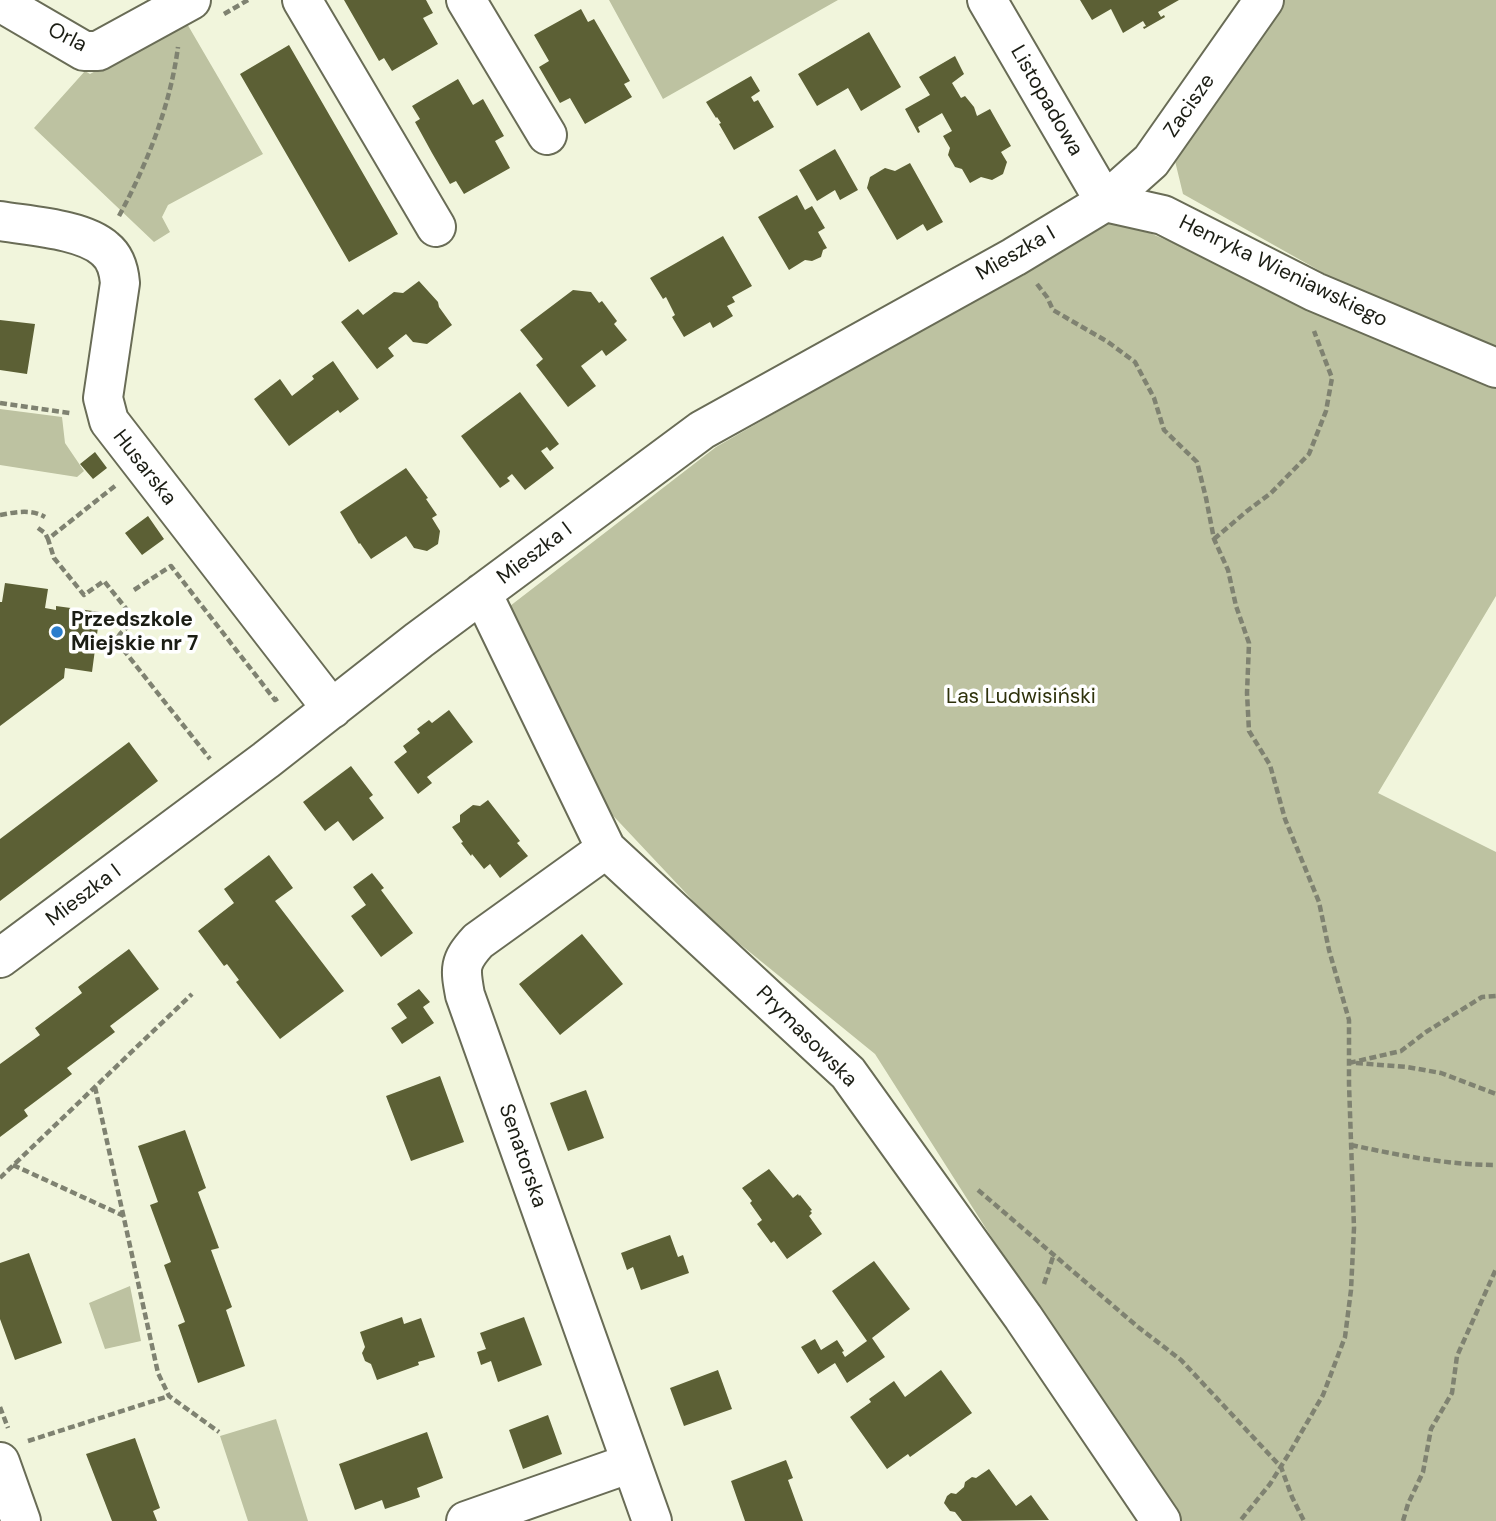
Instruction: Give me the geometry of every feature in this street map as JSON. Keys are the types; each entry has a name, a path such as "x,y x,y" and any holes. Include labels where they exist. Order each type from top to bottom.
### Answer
{"street":[{"path":"302,0 436,227"},
{"path":"466,0 547,135"},
{"name":"Listopadowa","path":"987,0 1105,202"},
{"name":"Zacisze","path":"1105,202 1151,161 1264,0"},
{"name":"Orla","path":"0,2 84,51 98,51 187,2"},
{"name":"Mieszka I","path":"0,958 702,430 1014,257 1105,202"},
{"name":"Henryka Wieniawskiego","path":"1105,202 1163,215 1315,292 1496,368"},
{"path":"0,221 71,233 102,246"},
{"name":"Husarska","path":"102,246 118,268 121,283 103,398 109,421 332,709"},
{"name":"Prymasowska","path":"482,593 606,849 848,1073 1023,1317 1161,1521"},
{"name":"Senatorska","path":"606,849 478,941 466,954 462,978 465,995 652,1521"},
{"path":"13,1451 22,1521"},
{"path":"466,1521 631,1463"}],"path":[{"path":"102,246 134,188 159,128 175,69 187,2"},
{"path":"1014,257 1047,296 1053,310 1108,342 1135,362 1154,398 1164,430 1197,462 1214,539 1228,570 1236,606 1249,643 1249,732 1270,765 1285,819 1319,902 1329,950 1349,1020 1354,1228 1351,1290 1345,1337 1323,1395 1281,1467 1240,1521"},
{"path":"1214,539 1271,493 1309,454 1326,411 1332,378 1311,323 1315,292"},
{"path":"0,403 79,413"},
{"path":"48,539 119,482"},
{"path":"0,515 28,512 46,517"},
{"path":"38,528 45,533 54,558 84,595 104,581 132,616 130,626 119,634 118,643 215,765"},
{"path":"135,590 171,566 275,700 285,694"},
{"path":"0,1178 192,995"},
{"path":"1349,1063 1401,1051 1482,997 1496,996"},
{"path":"1349,1063 1407,1067 1441,1073 1496,1094"},
{"path":"95,1087 158,1373 169,1396 219,1432"},
{"path":"1351,1145 1396,1154 1496,1165"},
{"path":"13,1165 124,1216"},
{"path":"970,1185 982,1192 1181,1360 1281,1467 1304,1521"},
{"path":"1403,1521 1423,1472 1431,1429 1452,1393 1457,1356 1496,1269"},
{"path":"13,1451 169,1396"}],"green space":[{"path":"609,0 838,0 663,99"},
{"path":"1285,0 1496,0 1496,350 1377,303 1183,194 1175,161"},
{"path":"186,22 263,154 168,205 162,217 170,232 154,242 34,128 85,71 90,74"},
{"name":"Las Ludwisiński","path":"1108,222 1138,228 1496,381 1496,596 1378,793 1496,852 1496,1521 1179,1521 1067,1356 875,1054 714,923 603,805 510,606 716,447"},
{"path":"0,409 62,417 65,443 84,471 77,477 0,465"},
{"path":"130,1286 141,1341 105,1349 89,1303"},
{"path":"276,1419 308,1521 248,1521 220,1436"}],"building":[{"path":"344,0 426,0 433,13 423,18 438,44 392,71 384,58 379,61"},
{"path":"1080,0 1179,0 1158,12 1161,17 1165,17 1144,29 1146,26 1143,21 1123,33 1111,9 1092,20"},
{"path":"581,9 588,22 594,19 630,81 624,84 632,97 585,124 570,98 560,103 539,67 549,61 534,35"},
{"path":"869,32 901,87 861,111 848,88 817,106 798,74"},
{"path":"289,45 398,234 349,262 240,74"},
{"path":"955,56 964,74 952,83 961,98 965,96 977,116 990,109 1011,146 1001,152 1007,162 1003,174 992,180 981,177 970,183 962,169 955,167 948,155 950,148 943,136 952,131 942,113 918,127 918,133 905,109 930,95 919,77"},
{"path":"751,76 760,91 751,97 754,102 758,100 774,127 734,150 719,124 721,123 706,102"},
{"path":"458,79 473,105 483,99 504,136 495,141 510,168 464,194 456,181 450,184 415,122 420,119 412,106"},
{"path":"835,149 858,190 840,200 835,190 817,201 799,170"},
{"path":"910,163 943,222 927,231 923,224 897,240 867,188 870,177 885,168 895,171"},
{"path":"797,195 805,210 812,206 825,228 818,232 827,248 823,250 821,257 812,261 805,260 789,270 758,217"},
{"path":"723,236 752,286 732,297 735,302 727,306 733,316 713,328 710,322 684,337 672,317 675,315 666,297 663,299 650,278"},
{"path":"419,281 438,302 452,325 427,344 413,342 406,334 388,348 394,356 377,369 341,322 358,309 363,315 394,292 403,293"},
{"path":"573,290 591,292 599,303 602,301 617,321 614,324 627,340 606,356 602,350 581,366 596,386 568,407 536,365 543,359 520,330"},
{"path":"0,320 35,324 27,374 0,370"},
{"path":"333,361 359,399 340,413 338,410 289,446 254,399 280,379 292,396 314,379 312,376"},
{"path":"520,392 559,444 550,451 547,447 541,451 554,468 525,490 512,474 507,478 510,481 500,488 461,436"},
{"path":"95,452 107,468 93,479 80,464"},
{"path":"406,468 437,515 432,518 440,531 438,544 427,551 414,548 406,536 371,559 340,512"},
{"path":"148,516 164,539 142,555 125,533"},
{"path":"5,583 48,589 45,608 56,610 56,606 100,612 92,672 65,668 64,678 0,726 0,602"},
{"path":"449,710 473,742 427,777 432,783 418,794 394,762 407,752 403,746 420,733 417,729 429,720 432,723"},
{"path":"129,742 158,781 0,901 0,839"},
{"path":"351,766 373,795 369,798 384,818 353,841 338,821 325,831 303,802"},
{"path":"488,800 520,841 517,843 528,856 500,878 490,864 484,869 472,854 471,856 452,827 460,822 460,815 473,805 480,806"},
{"path":"269,855 293,888 275,901 344,991 280,1039 236,982 239,980 227,964 224,966 198,931 234,903 224,889"},
{"path":"372,873 384,888 381,890 413,933 381,957 351,916 366,905 353,887"},
{"path":"582,934 623,984 560,1035 519,984"},
{"path":"129,949 159,989 110,1026 115,1032 67,1068 72,1074 24,1110 28,1116 0,1137 0,1064 40,1035 35,1028 82,993 78,987"},
{"path":"419,989 430,1002 423,1007 434,1023 402,1044 391,1028 407,1018 397,1004"},
{"path":"440,1076 464,1142 411,1161 386,1096"},
{"path":"586,1090 604,1138 568,1151 550,1103"},
{"path":"185,1130 206,1188 198,1192 219,1248 211,1250 232,1307 226,1310 245,1366 198,1383 178,1325 185,1322 164,1265 171,1262 150,1205 158,1202 138,1146"},
{"path":"769,1169 793,1198 800,1195 812,1210 809,1216 822,1234 787,1259 757,1224 762,1220 742,1188"},
{"path":"670,1235 678,1257 683,1255 689,1273 641,1290 633,1267 627,1270 621,1253"},
{"path":"29,1253 62,1343 15,1360 0,1319 0,1263"},
{"path":"874,1261 910,1309 872,1338 885,1357 847,1383 835,1363 818,1374 801,1347 815,1339 821,1350 837,1340 845,1357 867,1341 832,1291"},
{"path":"402,1317 404,1324 421,1318 435,1357 377,1380 371,1364 365,1361 362,1353 365,1347 360,1332"},
{"path":"524,1317 542,1365 498,1382 491,1361 481,1365 477,1352 486,1349 480,1333"},
{"path":"718,1370 732,1409 684,1426 670,1388"},
{"path":"941,1370 972,1413 910,1457 908,1454 887,1469 850,1417 894,1381 905,1397"},
{"path":"548,1415 562,1454 523,1469 509,1430"},
{"path":"427,1432 443,1478 417,1488 420,1497 385,1509 382,1500 355,1510 339,1464"},
{"path":"135,1438 160,1508 153,1511 157,1521 112,1521 86,1454"},
{"path":"786,1460 793,1478 788,1480 803,1521 745,1521 731,1481"},
{"path":"989,1469 1016,1506 1031,1495 1049,1520 962,1521 955,1512 950,1511 944,1503 947,1496 956,1494 964,1487 965,1482"}],"place":[{"name":"Przedszkole Miejskie nr 7","path":"57,632"}]}
